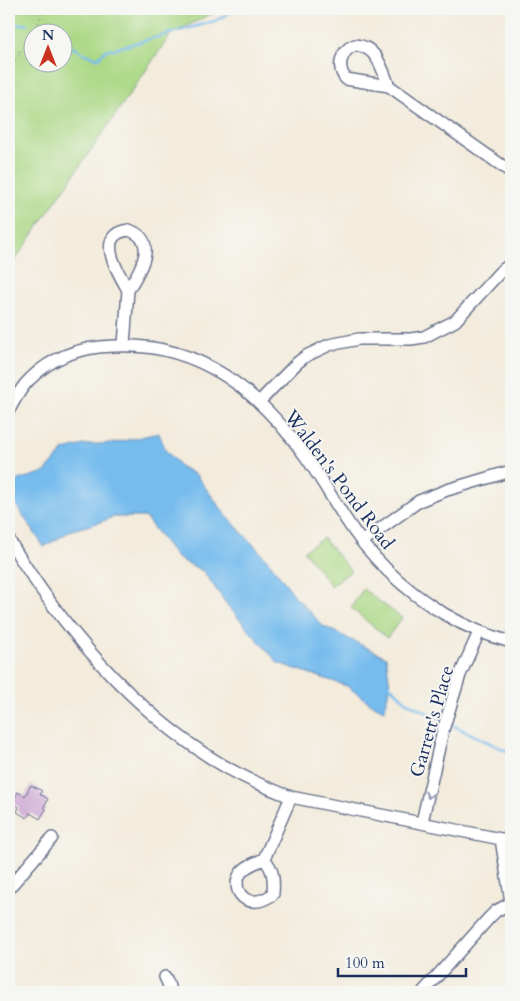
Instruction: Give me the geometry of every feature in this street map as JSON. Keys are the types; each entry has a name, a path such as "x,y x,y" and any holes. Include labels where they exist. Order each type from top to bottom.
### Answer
{"street":[{"path":"389,86 380,63 372,51 362,45 355,45 345,51 341,62 341,69 346,79 389,86 511,172"},
{"path":"124,345 128,290 141,269 144,258 142,238 138,233 129,230 117,234 112,242 110,251 112,262 128,290"},
{"path":"259,402 297,363 329,345 359,339 411,339 424,336 455,321 500,272 511,264"},
{"name":"Walden's Pond Road","path":"9,410 30,378 50,362 65,355 99,346 124,345 158,348 196,360 227,376 259,402 278,421 303,452 346,520 389,571 420,598 439,611 479,632 511,642"},
{"path":"362,541 419,501 447,490 511,471"},
{"path":"9,540 26,568 73,633 99,664 184,740 220,763 292,798 506,839 511,903 496,911 489,918 423,992"},
{"name":"Garrett's Place","path":"422,822 443,730 460,675 479,632"},
{"path":"264,859 292,798"},
{"path":"9,888 52,838"},
{"path":"165,977 170,992"}],"path":[{"path":"38,22 42,14 50,9"},
{"path":"105,9 113,12 159,9"},
{"path":"9,52 21,52"},
{"path":"9,68 21,52"}],"green space":[{"path":"9,9 221,9 171,34 9,269"},
{"path":"323,538 351,571 331,586 304,551"},
{"path":"363,589 402,618 387,638 351,608"}],"water":[{"path":"159,433 166,451 181,467 196,475 226,515 271,564 295,596 323,626 386,657 390,686 384,710 370,703 347,686 278,663 228,606 203,571 177,558 145,517 113,517 72,530 44,547 10,496 18,480 45,472 64,450 84,445 114,443"}],"building":[{"path":"31,785 42,791 40,794 48,799 44,807 46,809 40,819 30,813 27,818 17,812 19,807 12,803 18,792 25,796"}],"waterway":[{"path":"72,48 98,58 107,49 114,49 215,21 237,9"},
{"path":"9,21 13,25 22,24"},
{"path":"389,685 408,703 442,720"},
{"path":"450,724 511,753"}]}
